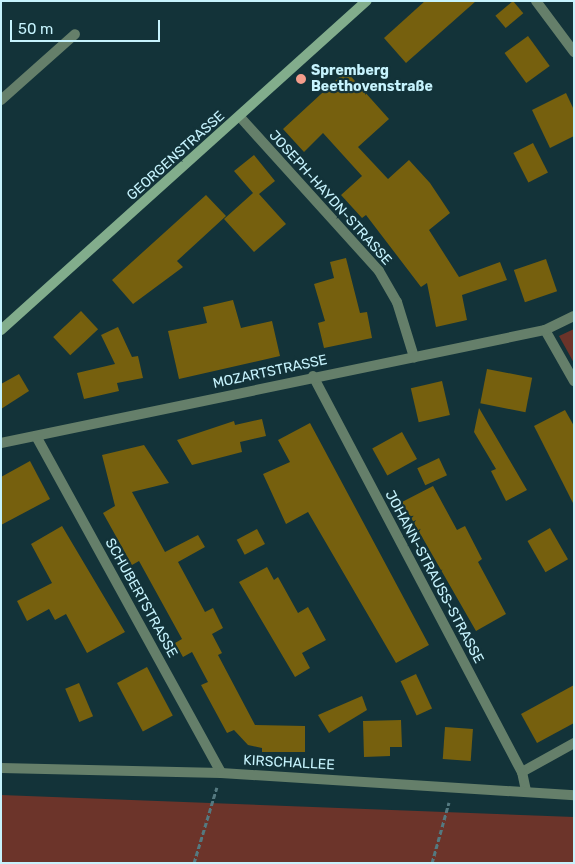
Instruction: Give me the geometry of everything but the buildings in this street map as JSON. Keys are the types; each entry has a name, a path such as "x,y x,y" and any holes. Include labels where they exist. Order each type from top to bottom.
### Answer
{"main road":[{"name":"GEORGENSTRASSE","path":"1,330 240,118 367,1"}],"street":[{"path":"536,1 574,52"},
{"path":"1,100 75,34"},
{"name":"JOSEPH-HAYDN-STRASSE","path":"240,118 379,270 397,302 414,357"},
{"name":"MOZARTSTRASSE","path":"1,443 313,376 545,330 574,316"},
{"path":"545,330 574,382"},
{"name":"JOHANN-STRAUSS-STRASSE","path":"313,376 522,772 526,791"},
{"name":"SCHUBERTSTRASSE","path":"36,436 222,773"},
{"path":"522,772 574,743"},
{"name":"KIRSCHALLEE","path":"1,768 222,773 574,795"}],"path":[{"path":"194,863 222,773"},
{"path":"432,863 454,787"}],"shaded area":[{"path":"574,329 574,363 559,336"},
{"path":"1,795 574,817 574,863 1,863"}],"place":[{"name":"Spremberg Beethovenstraße","path":"301,79"}]}
